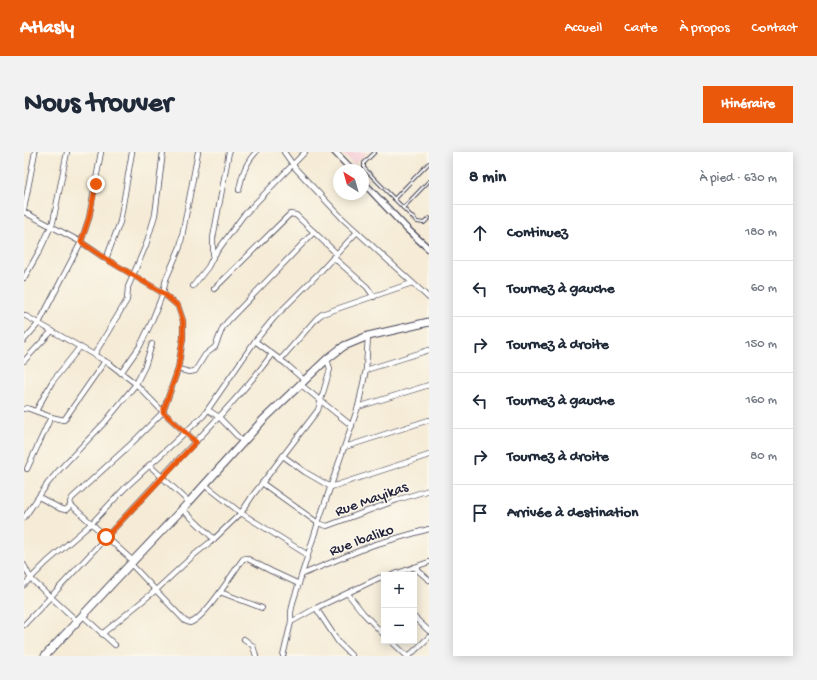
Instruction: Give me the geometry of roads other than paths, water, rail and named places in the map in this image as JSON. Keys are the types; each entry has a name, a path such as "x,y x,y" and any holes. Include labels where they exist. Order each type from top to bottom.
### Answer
{"main road":[{"path":"45,656 189,502 242,442 326,359 344,346 368,336 429,322"}],"street":[{"path":"35,152 24,210 81,242 106,259 163,293 178,306 183,321 183,338 178,369 163,412 72,498 70,502 71,505 66,510 61,510 39,497"},
{"path":"24,278 52,226 67,152"},
{"path":"24,340 39,324 81,242 89,218 101,152"},
{"path":"106,259 120,222 132,152"},
{"path":"94,355 127,300 128,290 146,245 155,215 163,152"},
{"path":"121,373 140,346 163,293 166,279 180,247 198,152"},
{"path":"213,257 213,238 229,152"},
{"path":"239,190 242,174 246,164 256,152"},
{"path":"284,152 293,165 357,232 429,298"},
{"path":"193,286 243,216 305,152"},
{"path":"335,152 346,164"},
{"path":"369,188 407,229 429,249"},
{"path":"214,289 288,215 294,213 367,287 374,297"},
{"path":"178,369 189,372 195,371 205,355 214,347 223,327 228,320 314,232"},
{"path":"24,585 92,523 149,465 208,410 255,341 274,318 357,232"},
{"path":"280,360 322,314 412,283"},
{"path":"24,315 105,361 136,384 163,412 196,442"},
{"path":"24,361 52,331"},
{"path":"283,656 291,622 291,612 299,584 318,523 358,407 366,370 368,336"},
{"path":"255,341 280,360 322,401 352,426"},
{"path":"24,518 48,483 106,421 136,384 145,366 152,344"},
{"path":"36,411 52,382 80,347"},
{"path":"366,370 429,350"},
{"path":"24,625 161,477 219,418 257,374 272,354"},
{"path":"102,634 156,590 241,513 262,482 318,410 322,401 330,369 326,359"},
{"path":"24,409 27,408 62,421 66,419 105,361"},
{"path":"358,407 429,385"},
{"path":"208,410 219,418 242,442"},
{"path":"27,469 51,417"},
{"path":"345,447 429,420"},
{"path":"283,456 305,472 331,487 429,455"},
{"path":"149,465 189,502"},
{"name":"Rue Mayikas","path":"262,482 318,523 327,526 397,500 429,490"},
{"path":"204,484 241,513 308,555"},
{"path":"71,505 132,562 185,621 190,623 197,620 220,592 243,559 246,558 299,584"},
{"path":"182,509 214,539"},
{"name":"Rue Ibaliko","path":"303,574 373,545 429,529"},
{"path":"400,572 429,562"},
{"path":"24,565 32,578 50,597 115,645"},
{"path":"414,567 429,580"},
{"path":"291,622 316,608 381,578"},
{"path":"220,592 262,608"},
{"path":"348,594 381,632"},
{"path":"316,608 339,643 352,656"},
{"path":"417,620 429,631"},
{"path":"394,644 408,656 429,637"},
{"path":"244,639 253,646 256,656"}],"lane":[{"path":"375,152 364,163 364,168 417,222 424,223 429,218"},
{"path":"394,199 429,163"},
{"path":"403,208 429,181"}]}
